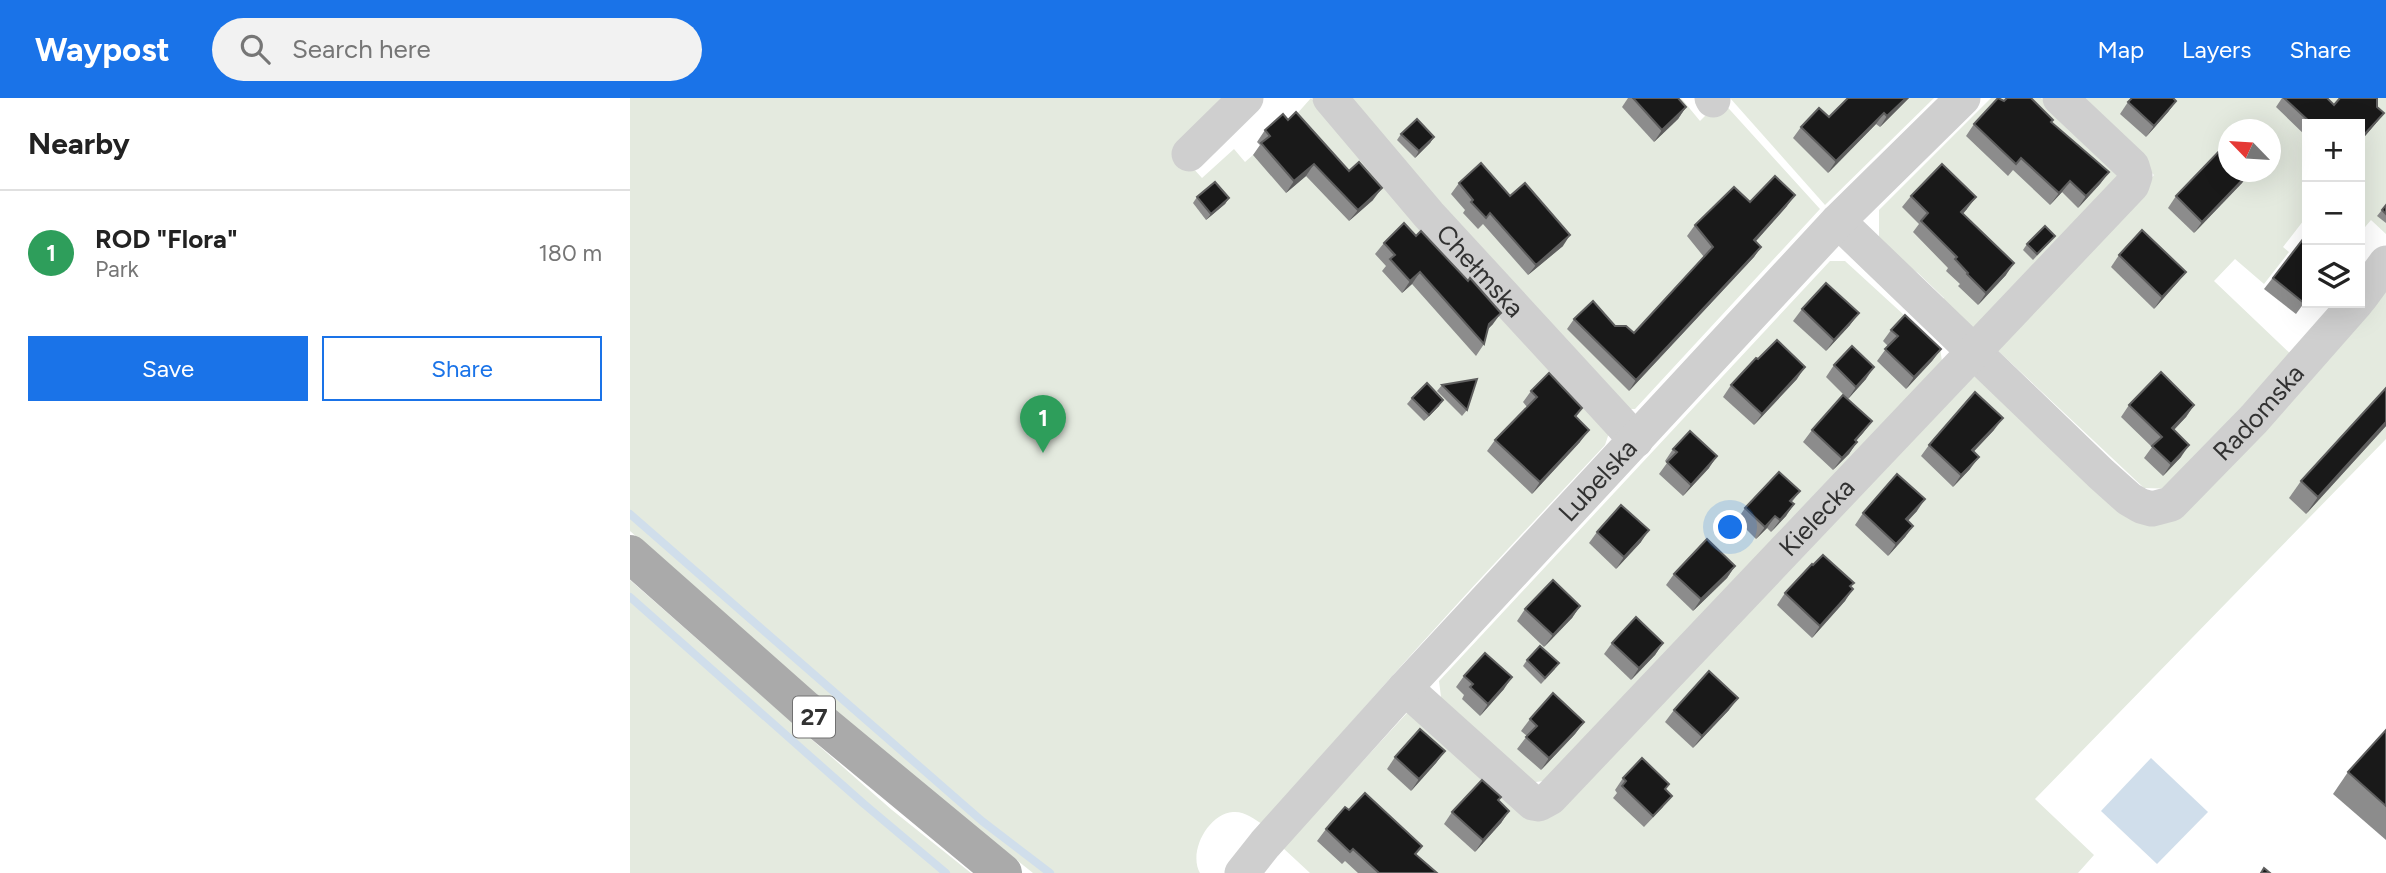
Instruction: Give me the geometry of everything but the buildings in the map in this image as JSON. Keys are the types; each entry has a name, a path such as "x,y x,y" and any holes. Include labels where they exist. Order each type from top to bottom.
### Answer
{"main road":[{"name":"27","path":"630,554 805,709 1003,873"}],"street":[{"path":"1189,154 1246,98"},
{"name":"Chełmska","path":"1330,98 1438,225 1636,440"},
{"name":"Lubelska","path":"1242,873 1405,688 1838,221 1963,98"},
{"name":"Kielecka","path":"1405,688 1533,803 1546,801 2133,182 2133,166 2060,98"},
{"path":"1838,221 1973,351"},
{"path":"2365,291 2386,264"},
{"name":"Radomska","path":"1973,351 2129,499 2152,509 2171,504 2254,419 2352,308"}],"shaded area":[{"path":"630,98 1240,98 1182,156 1202,178 1234,149 1245,162 1288,124 1311,98 1609,433 1605,445 1389,680 1264,825 1245,814 1233,812 1224,814 1208,827 1197,855 1200,873 1033,873 878,750 630,531"},
{"path":"1348,98 1681,98 1700,121 1721,100 1820,209 1635,409 1623,409"},
{"path":"1730,98 1934,98 1825,205"},
{"path":"1991,98 2041,98 2115,168 2123,170 1975,331 1938,305 1944,298 1918,273 1873,242 1879,236 1879,210"},
{"path":"2071,98 2386,98 2386,234 2371,220 2365,227 2365,119 2302,119 2302,222 2283,247 2289,252 2264,284 2235,259 2214,281 2296,359 2176,489 2144,488 1994,347 2154,175"},
{"path":"1830,261 1845,261 1940,348 1943,368 1550,780 1529,783 1442,705 1439,681"},
{"path":"2386,283 2386,439 2035,799 2094,855 2078,873 1310,873 1283,848 1407,713 1418,708 1542,821 1978,363 2140,510 2359,308 2365,308 2365,302"},
{"path":"630,580 892,810 971,873 630,873"}],"water":[{"path":"2151,758 2208,812 2157,864 2101,811"}],"waterway":[{"path":"630,514 982,821 1050,873"},
{"path":"630,597 946,873"}],"place":[{"name":"ROD \"Flora\"","path":"1043,453"}]}
